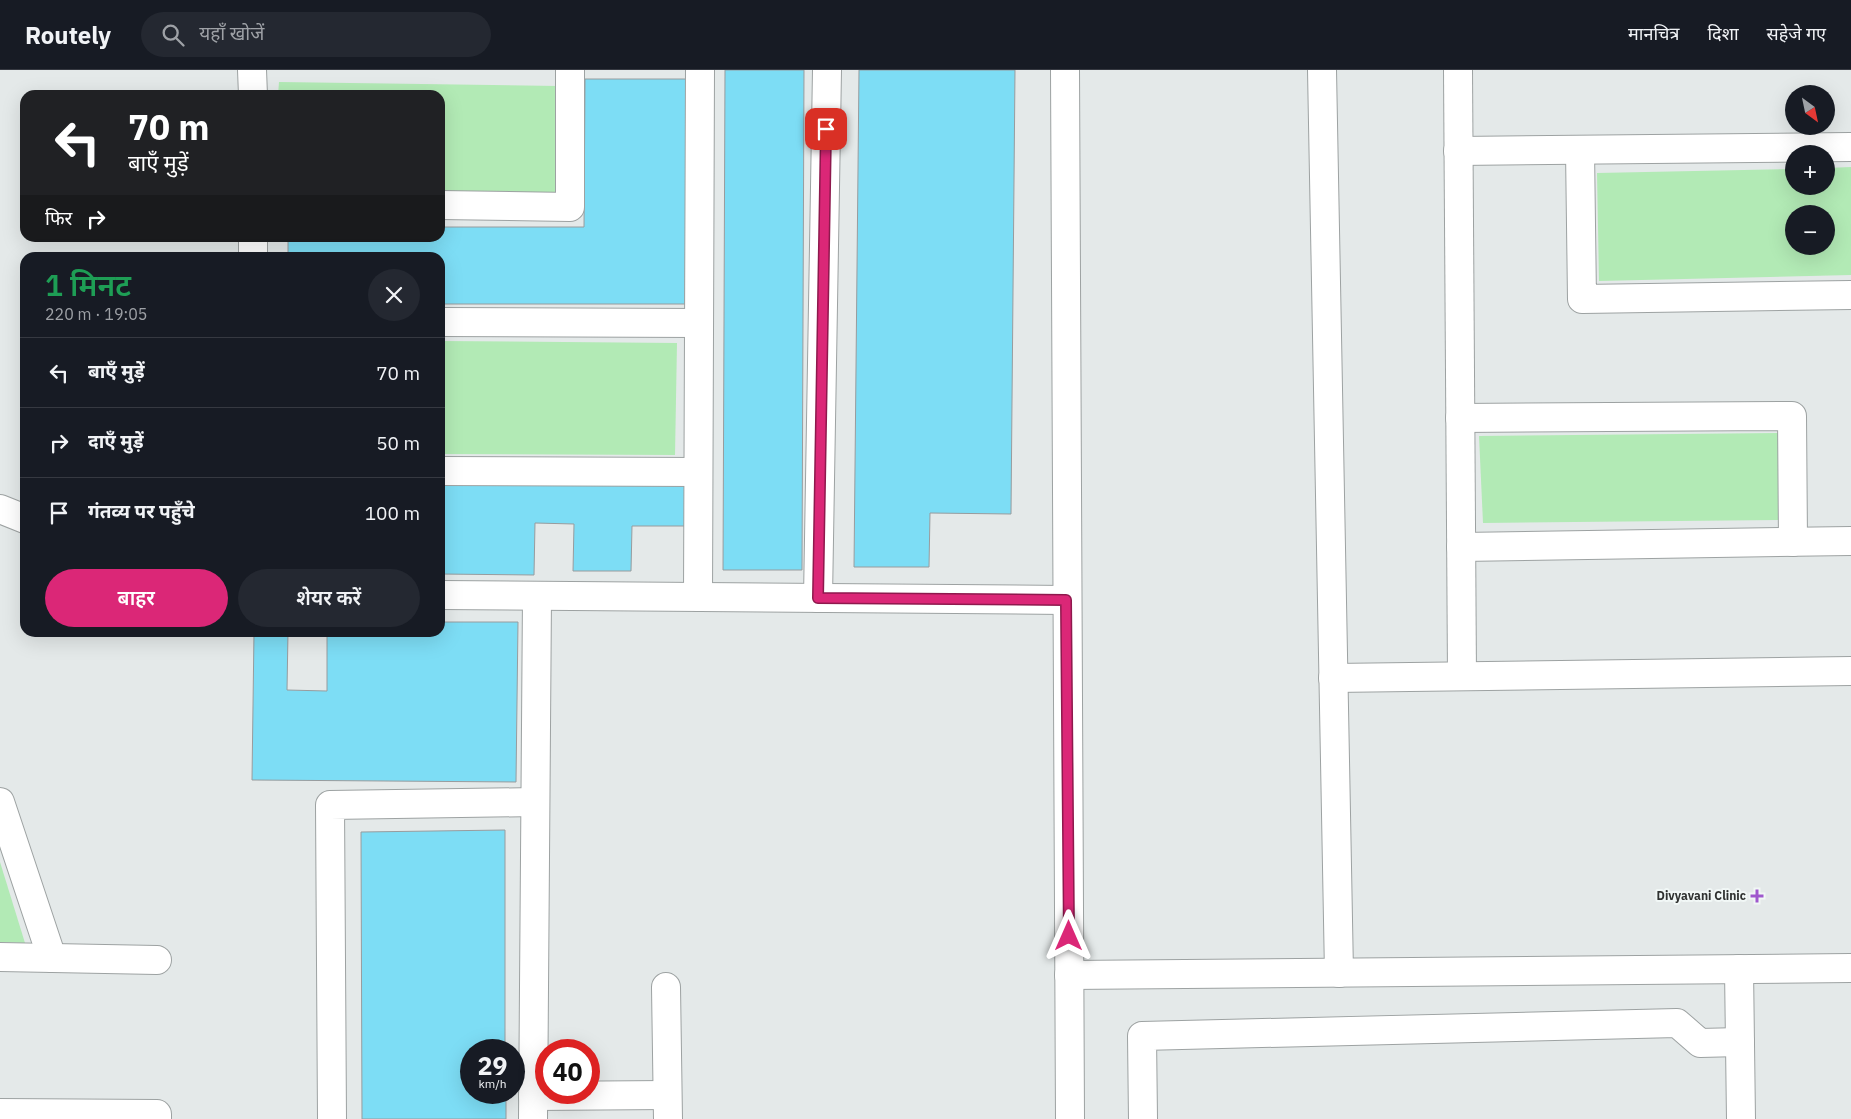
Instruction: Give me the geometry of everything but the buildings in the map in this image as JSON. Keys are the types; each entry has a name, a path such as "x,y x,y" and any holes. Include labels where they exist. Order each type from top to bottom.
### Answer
{"street":[{"path":"252,70 253,90"},
{"path":"445,205 570,207 570,70"},
{"path":"698,597 700,70"},
{"path":"818,598 827,70"},
{"path":"1065,70 1066,600 1070,1119"},
{"path":"1322,70 1339,973"},
{"path":"1458,70 1462,676"},
{"path":"1458,151 1851,147"},
{"path":"1580,150 1582,299 1851,295"},
{"path":"445,322 699,323"},
{"path":"1460,418 1792,416 1793,542"},
{"path":"445,471 698,472"},
{"path":"0,509 20,517"},
{"path":"1461,547 1851,541"},
{"path":"445,595 1066,600"},
{"path":"537,596 533,1108 667,1107 666,987"},
{"path":"1334,678 1851,671"},
{"path":"0,802 52,958"},
{"path":"332,1119 330,805 535,802"},
{"path":"0,957 157,960"},
{"path":"1069,975 1851,968"},
{"path":"1738,969 1741,1119"},
{"path":"1143,1119 1142,1036 1677,1023 1700,1042 1740,1042"},
{"path":"0,1112 157,1114 157,1119"}],"green space":[{"path":"279,82 558,86 556,193 445,191 445,90 278,90"},
{"path":"1851,167 1851,275 1599,281 1597,173 1785,169 1785,195 1835,195 1835,168"},
{"path":"445,341 677,343 675,455 445,454"},
{"path":"1778,433 1779,520 1483,523 1479,436"},
{"path":"0,862 25,943 0,942"}],"place":[{"name":"Divyavani Clinic","path":"1757,896"}],"route":[{"path":"826,129 818,598 1066,600 1069,936"}]}
